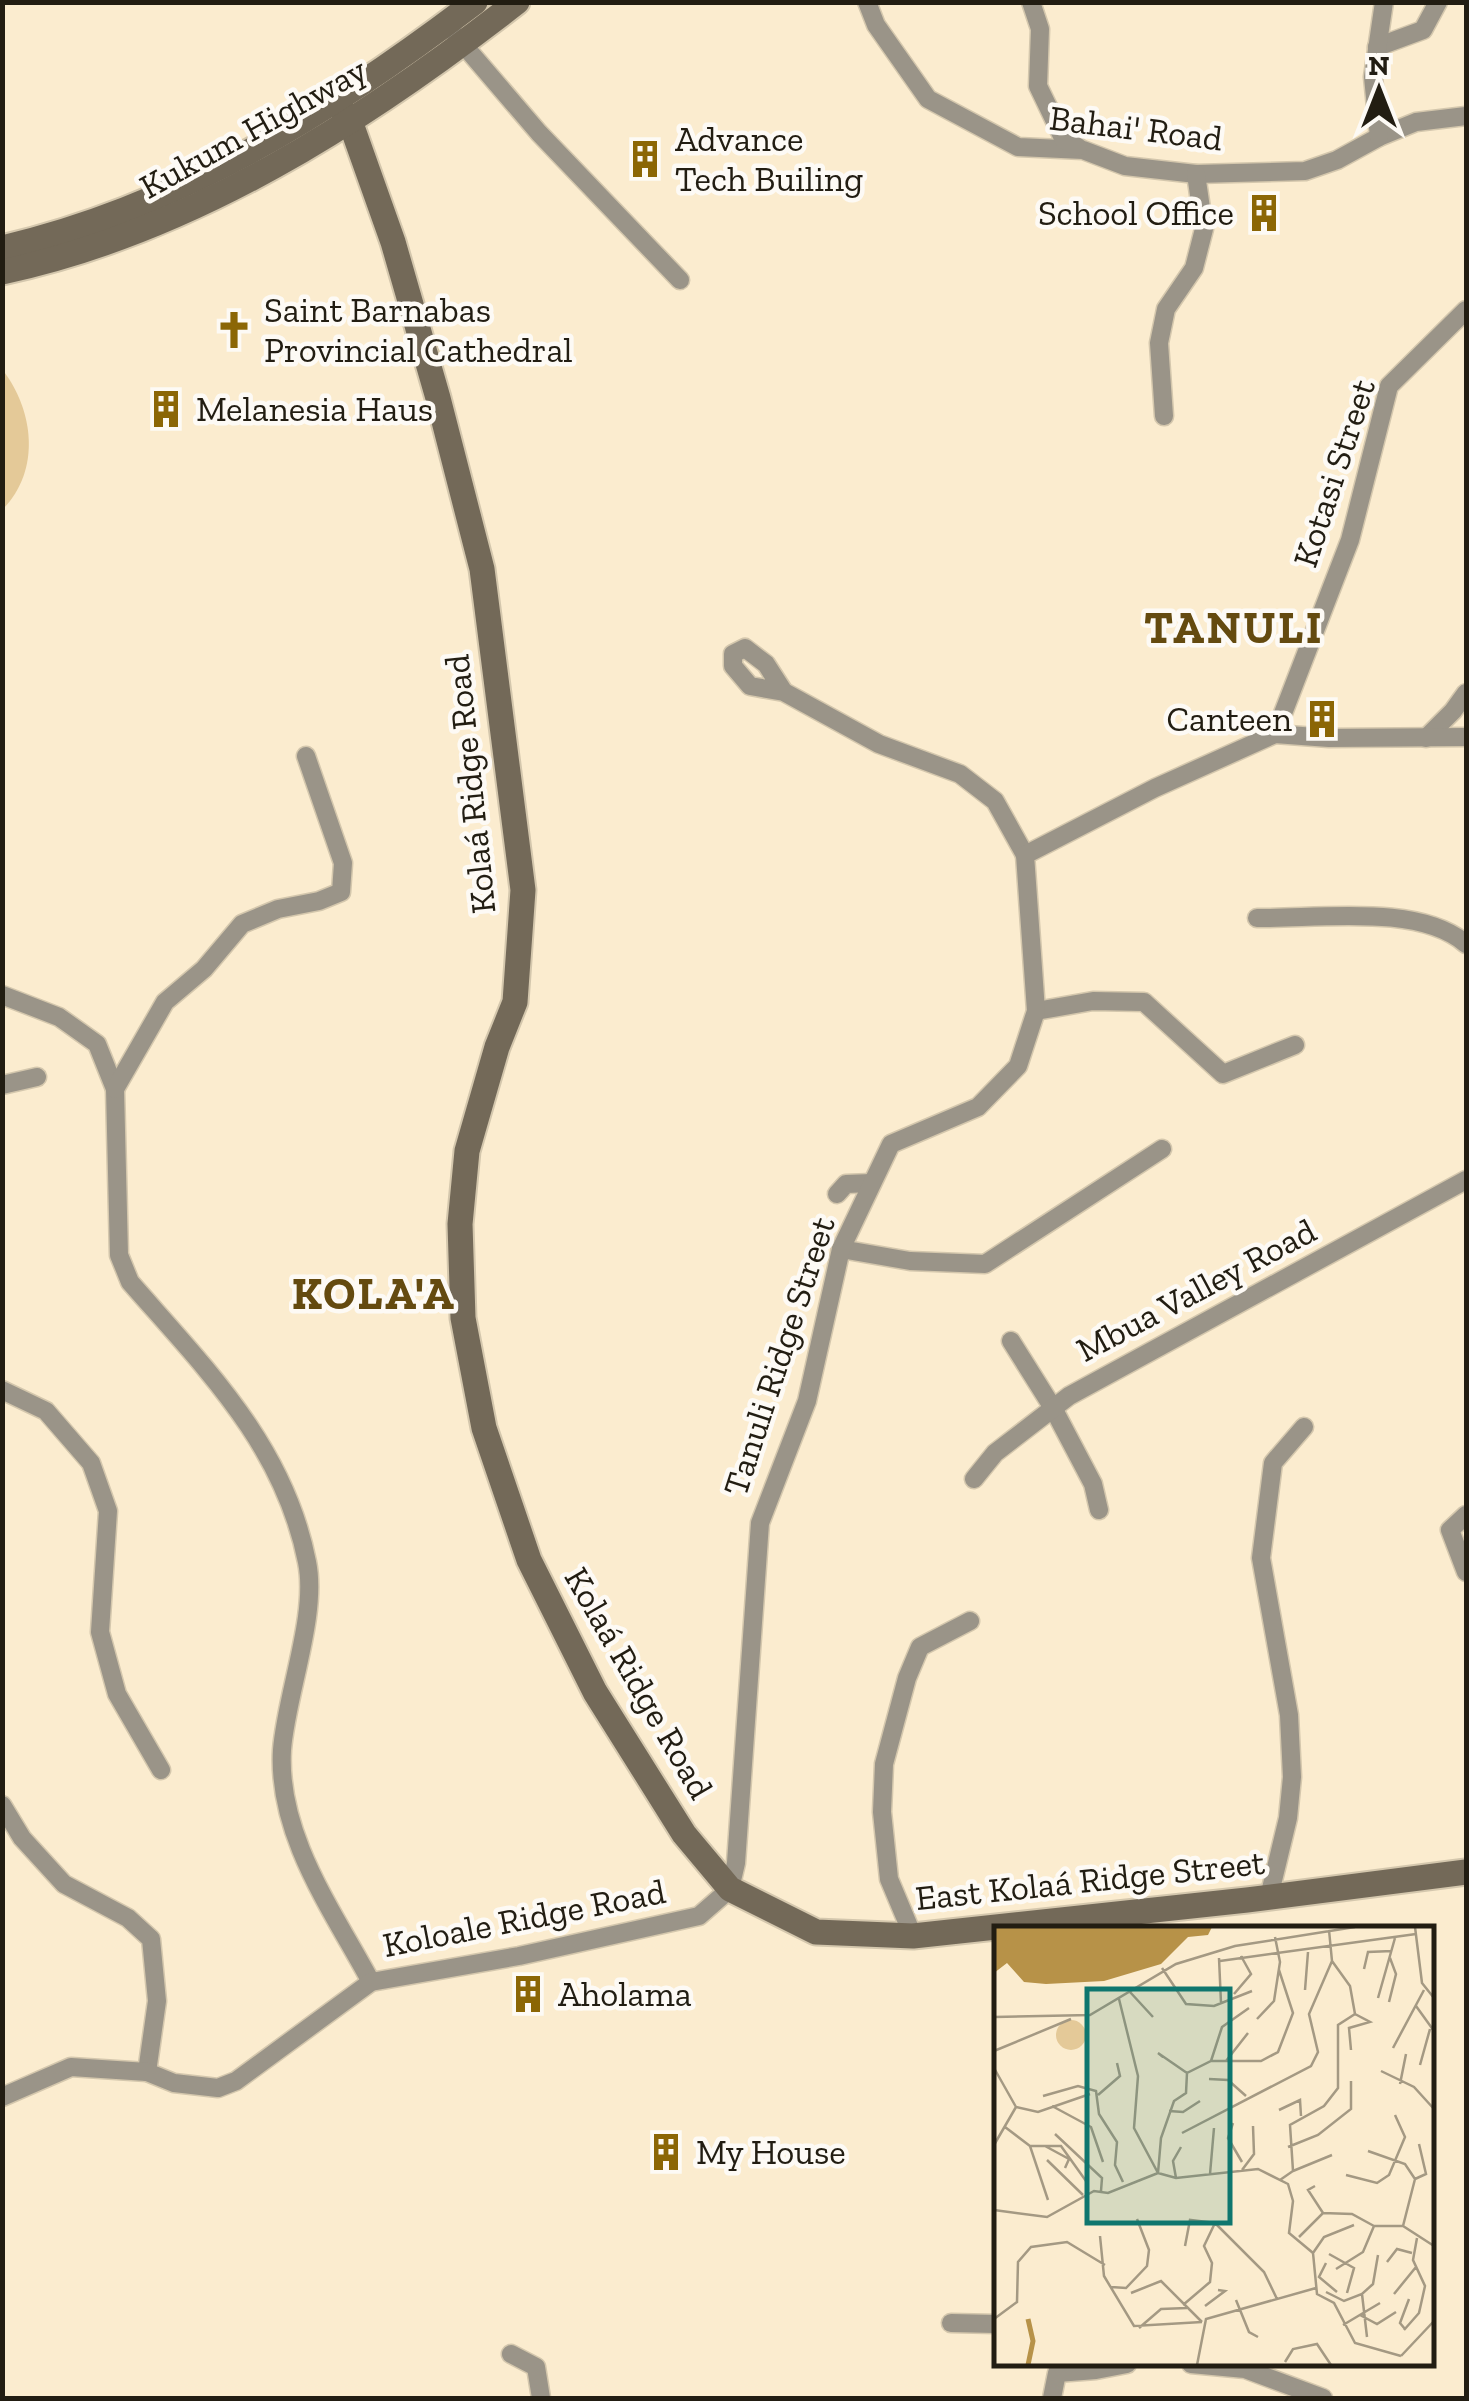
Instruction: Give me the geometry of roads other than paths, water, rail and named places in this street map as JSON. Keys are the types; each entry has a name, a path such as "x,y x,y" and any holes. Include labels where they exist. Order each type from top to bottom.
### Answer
{"street":[{"name":"Kukum Highway","path":"454,34 475,2"},
{"name":"Kukum Highway","path":"2,272 73,254 171,217 273,166 342,110 454,34 517,2"},
{"name":"Bahai' Road","path":"867,2 876,25 928,99 1018,146 1083,150 1124,166 1196,174 1305,171 1416,122 1466,116"},
{"path":"1031,2 1040,29 1038,86 1064,140 1083,150"},
{"path":"1380,136 1373,77 1384,2"},
{"path":"1377,46 1423,30 1438,2"},
{"path":"454,34 539,133 680,280"},
{"name":"Kukum Highway","path":"2,248 168,194 342,110"},
{"name":"Kolaá Ridge Road","path":"342,110 392,242 482,568 523,890 515,1002 467,1151 460,1224 463,1318 484,1428 530,1560 595,1692 684,1834 730,1889"},
{"path":"1164,416 1159,343 1166,309 1194,268 1204,229 1196,174"},
{"name":"Kotasi Street","path":"1275,734 1350,540 1388,386 1466,310"},
{"path":"784,692 879,744 960,774 995,801 1025,855 1184,774 1275,734 1466,737"},
{"path":"1426,738 1466,693"},
{"path":"115,1089 165,1002 204,969 242,924 278,908 319,901 341,892 344,863 306,756"},
{"name":"Tanuli Ridge Street","path":"730,1889 736,1864 760,1523 807,1401 841,1249 891,1144 978,1108 1018,1066 1036,1011 1025,855"},
{"path":"1257,918 1380,917 1424,923 1454,933 1466,944"},
{"path":"4,996 59,1017 97,1044 115,1089 119,1255 130,1282 250,1424 285,1488 308,1565 306,1618 282,1751 287,1806 300,1849 371,1982"},
{"path":"1036,1011 1093,1002 1144,1002 1223,1074 1295,1045"},
{"path":"2,1085 37,1077"},
{"path":"841,1249 910,1261 986,1264 1162,1150"},
{"name":"Mbua Valley Road","path":"974,1479 995,1453 1068,1396 1466,1180"},
{"path":"837,1194 846,1184 872,1184"},
{"path":"1011,1341 1053,1408 1093,1484 1099,1510"},
{"path":"2,1390 46,1412 91,1463 108,1511 100,1632 117,1694 161,1770"},
{"path":"1269,1898 1288,1818 1292,1777 1289,1715 1261,1558 1273,1463 1304,1427"},
{"path":"1466,1515 1450,1530 1466,1572"},
{"path":"912,1936 889,1879 882,1812 884,1764 907,1678 920,1647 970,1621"},
{"path":"2,1805 22,1838 64,1884 128,1918 151,1940 156,2001 148,2072"},
{"name":"East Kolaá Ridge Street","path":"1006,1926 1466,1872"},
{"name":"East Kolaá Ridge Street","path":"730,1889 816,1932 912,1936 994,1927"},
{"name":"Koloale Ridge Road","path":"2,2097 71,2067 148,2072 174,2083 218,2088 236,2081 371,1982 638,1932 699,1916 730,1889"},
{"path":"951,2323 994,2324"},
{"path":"511,2354 536,2368 541,2398"},
{"path":"1052,2398 1054,2368 1096,2370 1117,2366"},
{"path":"1213,2366 1245,2369 1318,2398"}],"place":[{"name":"Advance Tech Builing","path":"645,159"},
{"name":"School Office","path":"1264,213"},
{"name":"Saint Barnabas Provincial Cathedral","path":"234,330"},
{"name":"Melanesia Haus","path":"166,409"},
{"name":"Canteen","path":"1322,719"},
{"name":"Aholama","path":"528,1994"},
{"name":"My House","path":"666,2152"}],"district":[{"name":"TANULI","path":"1234,628"},
{"name":"KOLA'A","path":"374,1294"}]}
